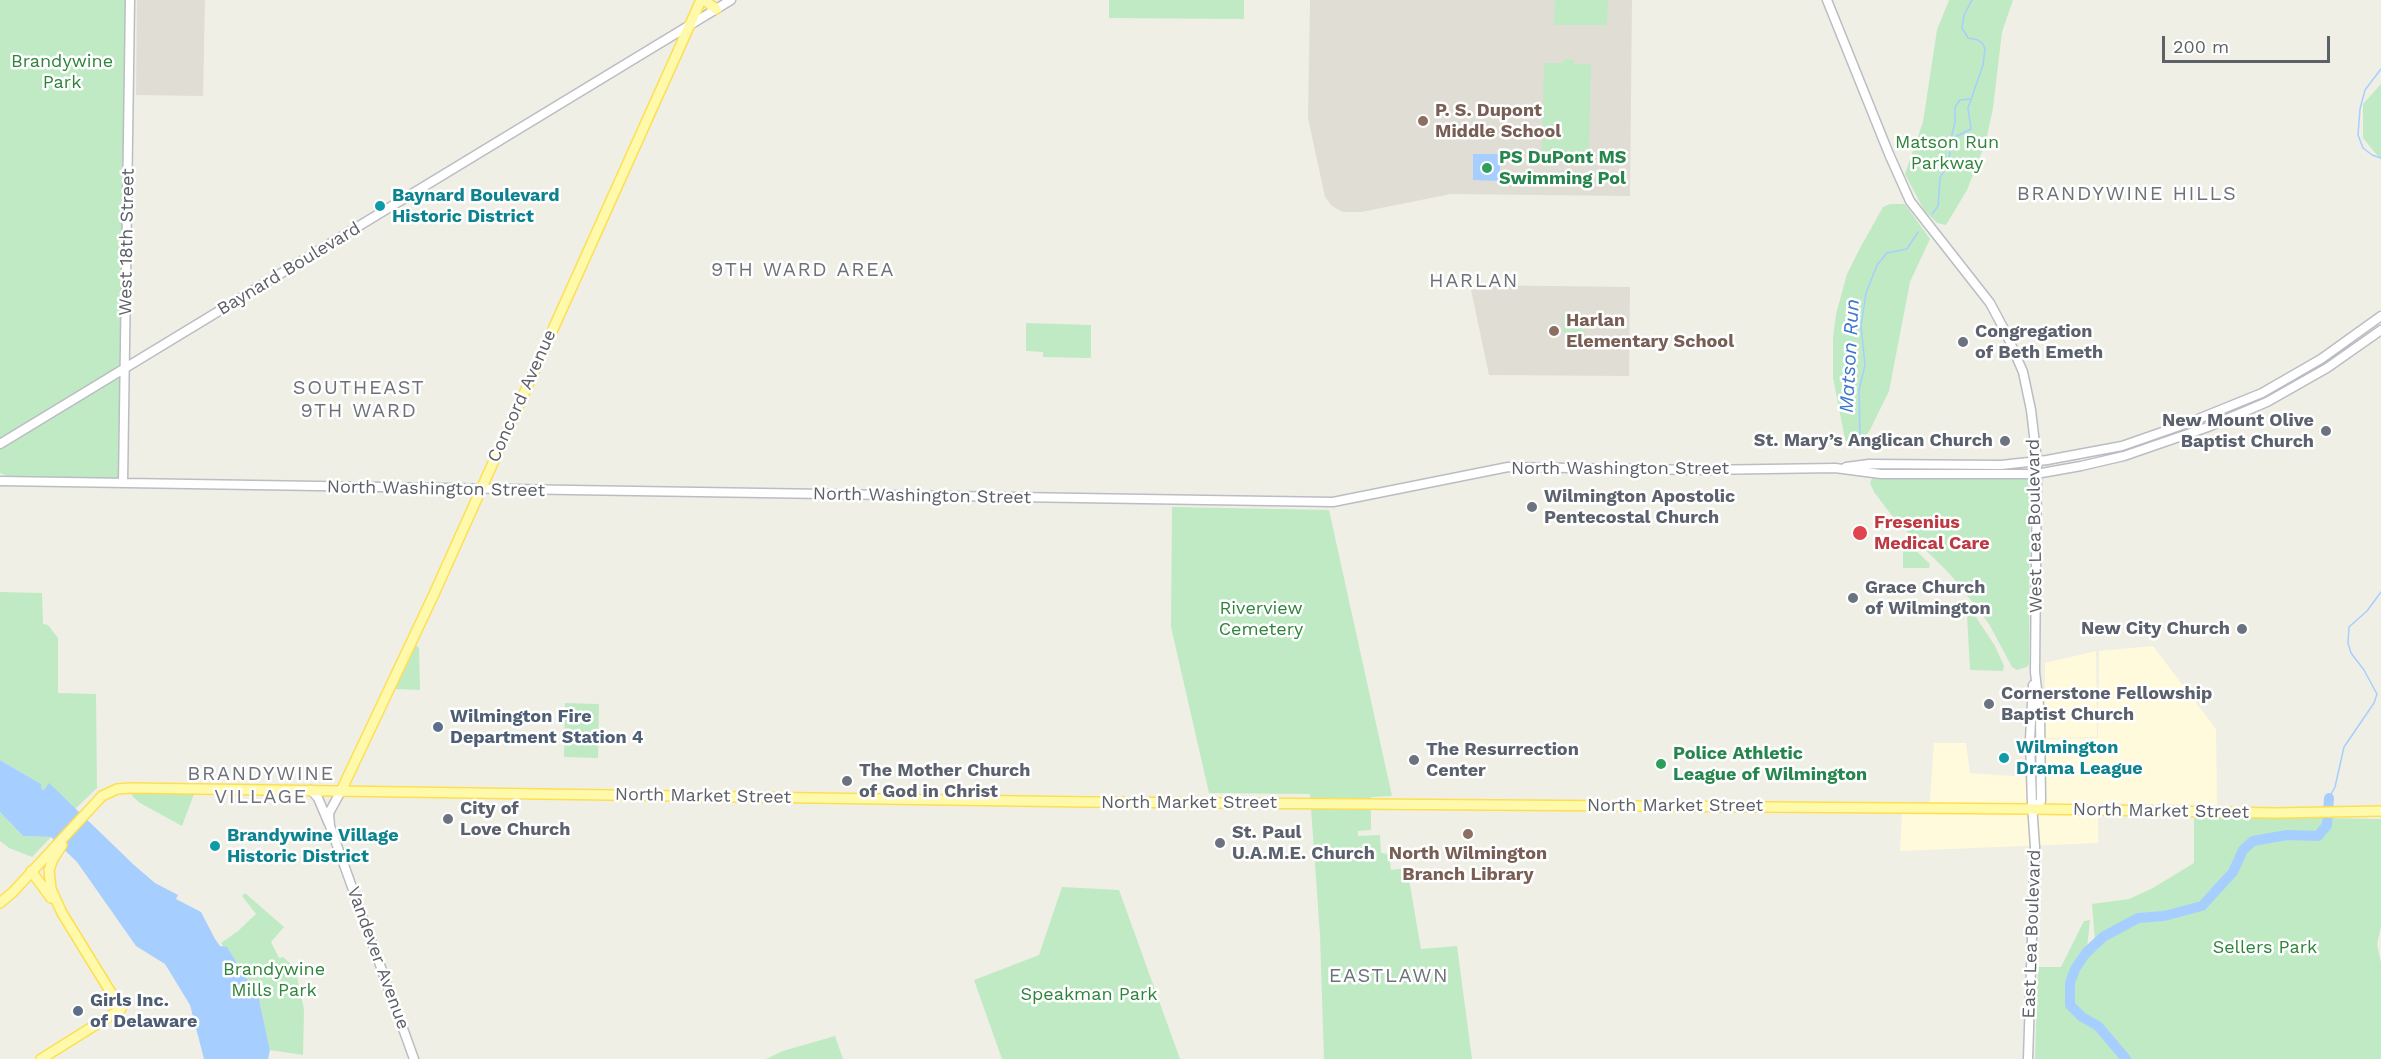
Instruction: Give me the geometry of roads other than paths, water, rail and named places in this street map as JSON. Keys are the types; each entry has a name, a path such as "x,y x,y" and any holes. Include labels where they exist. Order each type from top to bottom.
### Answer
{"main road":[{"name":"West 18th Street","path":"123,483 130,0"},
{"path":"703,0 716,9"},
{"name":"Concord Avenue","path":"341,791 434,594 703,0"},
{"name":"Baynard Boulevard","path":"0,444 731,0"},
{"name":"West Lea Boulevard","path":"1827,0 1910,201 1930,229 1982,291 1999,317 2013,348 2030,403 2037,461 2036,672 2031,696 2030,739 2034,809"},
{"name":"North Washington Street","path":"2,480 480,490 1333,502 1508,466 1698,470 1835,468 1869,464 2001,465 2122,446 2188,423 2262,393 2321,358 2381,316"},
{"name":"North Washington Street","path":"1835,468 1881,474 2036,474 2124,456 2208,427 2267,402 2327,368 2381,330"},
{"name":"North Market Street","path":"0,903 54,851 88,810 108,792 124,788 1088,802 2276,813 2380,812"},
{"name":"Vandever Avenue","path":"311,790 318,798 330,826 414,1059"},
{"path":"330,826 330,813 341,791"},
{"name":"East Lea Boulevard","path":"2028,1059 2036,847 2034,809"},
{"path":"54,851 49,880 62,913"},
{"path":"31,871 62,913 121,1009 42,1059"}],"water":[{"name":"PS DuPont MS Swimming Pol","path":"1473,154 1500,154 1500,181 1473,180"},
{"path":"0,760 41,784 44,790 49,783 155,883 178,895 176,899 201,912 215,939 220,946 227,947 259,999 270,1050 268,1059 204,1059 190,1005 165,964 136,946 77,862 51,837 23,836 0,812"}],"waterway":[{"name":"Matson Run","path":"1932,214 1938,206 1940,178 1949,162 1951,139 1971,129 1968,108 1983,65 1985,49 1983,44 1978,40 1968,38 1962,28 1964,15 1972,0"},
{"path":"2381,69 2365,90 2360,109 2358,135 2363,148 2381,158"},
{"name":"Matson Run","path":"1951,139 1955,122 1955,107 1960,100 1971,99"},
{"name":"Matson Run","path":"1860,436 1859,390 1865,365 1861,326 1866,293 1877,265 1887,253 1907,249 1918,232"},
{"path":"2329,798 2335,787 2344,747 2374,703 2377,694 2364,670 2351,653 2348,643 2349,627 2367,611 2381,592"},
{"path":"2126,1059 2098,1026 2082,1017 2070,1005 2070,983 2075,969 2086,953 2103,937 2138,918 2164,916 2202,906 2233,872 2243,850 2253,841 2287,835 2318,836 2327,825 2329,798"}],"place":[{"name":"P. S. Dupont Middle School","path":"1423,121"},
{"name":"PS DuPont MS Swimming Pol","path":"1487,168"},
{"name":"Baynard Boulevard Historic District","path":"380,206"},
{"name":"Harlan Elementary School","path":"1554,331"},
{"name":"Congregation of Beth Emeth","path":"1963,342"},
{"name":"New Mount Olive Baptist Church","path":"2326,431"},
{"name":"St. Mary’s Anglican Church","path":"2005,441"},
{"name":"Wilmington Apostolic Pentecostal Church","path":"1532,507"},
{"name":"Fresenius Medical Care","path":"1860,533"},
{"name":"Grace Church of Wilmington","path":"1853,598"},
{"name":"New City Church","path":"2242,629"},
{"name":"Cornerstone Fellowship Baptist Church","path":"1989,704"},
{"name":"Wilmington Fire Department Station 4","path":"438,727"},
{"name":"Wilmington Drama League","path":"2004,758"},
{"name":"The Resurrection Center","path":"1414,760"},
{"name":"Police Athletic League of Wilmington","path":"1661,764"},
{"name":"The Mother Church of God in Christ","path":"847,781"},
{"name":"City of Love Church","path":"448,819"},
{"name":"North Wilmington Branch Library","path":"1468,834"},
{"name":"St. Paul U.A.M.E. Church","path":"1220,843"},
{"name":"Brandywine Village Historic District","path":"215,846"},
{"name":"Girls Inc. of Delaware","path":"78,1011"}],"district":[{"name":"BRANDYWINE HILLS","path":"2127,194"},
{"name":"9TH WARD AREA","path":"803,270"},
{"name":"HARLAN","path":"1474,281"},
{"name":"SOUTHEAST 9TH WARD","path":"359,400"},
{"name":"BRANDYWINE VILLAGE","path":"261,786"},
{"name":"EASTLAWN","path":"1389,976"}],"park label":[{"name":"Brandywine Park","path":"62,72"},
{"name":"Matson Run Parkway","path":"1947,153"},
{"name":"Riverview Cemetery","path":"1261,619"},
{"name":"Sellers Park","path":"2265,948"},
{"name":"Brandywine Mills Park","path":"274,980"},
{"name":"Speakman Park","path":"1089,995"}]}
